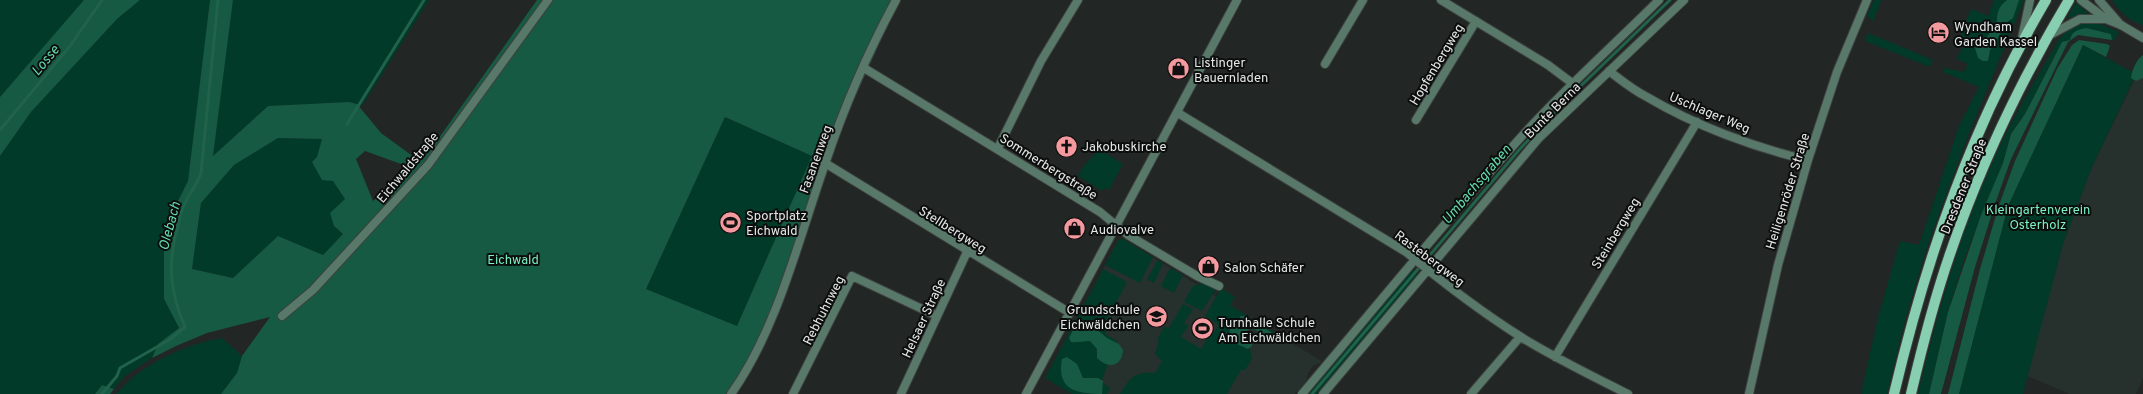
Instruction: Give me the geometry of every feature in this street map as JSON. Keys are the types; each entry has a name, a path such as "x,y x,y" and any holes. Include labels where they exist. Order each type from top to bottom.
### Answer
{"main road":[{"name":"Dresdener Straße","path":"1894,394 1931,257 1953,195 1992,100 2022,41 2046,0"},
{"name":"Dresdener Straße","path":"1911,394 1926,331 1952,248 1994,145 2047,36 2069,0"}],"street":[{"name":"Eichwaldstraße","path":"282,316 313,290 428,165 548,0"},
{"name":"Fasanenweg","path":"731,394 742,380 772,317 825,163 864,68 896,0"},
{"path":"998,148 1041,61 1078,0"},
{"path":"1026,394 1118,225 1237,0"},
{"path":"1326,64 1363,0"},
{"name":"Hopfenbergweg","path":"1441,0 1548,65 1572,83"},
{"name":"Bunte Berna","path":"1323,394 1521,137 1572,83 1598,60 1659,0"},
{"name":"Bunte Berna","path":"1302,394 1539,138 1684,0"},
{"name":"Heiligenröder Straße","path":"1749,394 1778,265 1808,160 1837,72 1867,0"},
{"path":"2022,41 2030,0"},
{"path":"2081,0 2106,19 2121,25 2143,38"},
{"path":"2101,1 2121,25"},
{"path":"2047,36 2080,19 2106,19"},
{"name":"Hopfenbergweg","path":"1416,120 1476,21"},
{"name":"Sommerbergstraße","path":"864,68 998,148 1100,212 1118,225 1128,235 1197,276 1219,286"},
{"name":"Uschlager Weg","path":"1609,71 1646,97 1697,122 1778,153 1808,160"},
{"name":"Rastebergweg","path":"1178,112 1406,252 1473,305 1520,336 1555,357 1628,394"},
{"name":"Steinbergweg","path":"1555,357 1697,122"},
{"name":"Stellbergweg","path":"825,163 967,252 1070,314"},
{"name":"Helsaer Straße","path":"901,394 967,252"},
{"name":"Rebhuhnweg","path":"793,394 852,276 938,316"},
{"path":"1471,394 1520,336"}],"shaded area":[{"path":"2143,62 2143,378 2136,394 2070,394 2027,376 2063,244 2092,167"},
{"name":"Grundschule Eichwäldchen","path":"1119,239 1123,239 1323,362 1314,365 1308,373 1306,381 1295,394 1096,394 1075,322"}],"green space":[{"path":"0,0 85,0 0,97"},
{"path":"84,0 140,0 117,19 31,112 0,156 0,97"},
{"path":"140,0 210,0 188,181 171,215 164,299 179,328 158,344 152,358 125,376 114,389 102,385 95,394 0,394 0,156 31,112 117,19"},
{"name":"Eichwald","path":"210,0 233,0 213,156 268,106 349,102 357,104 381,133 418,160 428,153 537,0 899,0 848,113 773,322 734,394 221,394 237,373 242,356 270,317 207,333 152,358 158,344 179,328 164,299 164,251 171,215 188,181","holes":["725,117 812,156 737,326 646,289","278,138 322,139 317,157 312,162 322,180 333,181 345,199 330,213 334,226 343,234 323,255 278,236 233,278 192,269 201,203 234,165","365,151 412,168 373,201 356,159"]},
{"path":"233,0 429,0 362,106 358,103 349,102 268,106 213,156"},
{"path":"1874,0 1881,0 1873,22 1867,15"},
{"path":"1994,0 2024,0 1969,133 1927,247 1904,324 1887,394 1861,394 1878,317 1900,241 1919,245 1959,126 1979,87 1943,72 1944,68 1964,72 1968,64 1957,59 1965,42 1959,39 1971,9 1988,16"},
{"path":"2007,0 2019,0 2013,18 2003,25 2000,35 1990,50 1988,61 1983,61 1978,58 1975,48 1988,36 1991,26 1997,21 1999,9"},
{"path":"2112,0 2143,0 2143,25 2125,16"},
{"path":"2075,4 2078,4 2088,13 2069,18 2068,16"},
{"path":"2090,22 2100,24 2119,32 2114,41 2112,40 2111,34 2086,28 2070,40 2065,41 2056,53 2025,114 2011,134 2003,163 1965,257 1948,312 1929,394 1918,394 1934,331 1962,238 1999,148 2020,107 2059,39 2072,26"},
{"path":"2086,28 2111,34 2112,40 2078,35 2068,42 2011,159 1975,267 1941,394 1929,394 1948,312 1981,215 2003,163 2011,134 2025,114 2062,42 2070,40 2075,31"},
{"path":"1868,33 1933,60 1930,67 1865,41"},
{"path":"2079,40 2107,44 2110,46 2106,57 2083,45 2008,206 1959,394 1948,394 1980,269 1999,205 2015,161 2057,69 2072,45"},
{"name":"Kleingartenverein Osterholz","path":"2083,45 2136,74 2092,167 2063,244 2023,394 1959,394 2008,206"},
{"path":"2143,55 2143,78 2136,81 2131,78 2132,72 2136,62"},
{"name":"Sportplatz Eichwald","path":"725,117 812,156 737,326 646,289"},
{"path":"278,138 323,139 317,157 346,200 334,226 343,234 323,255 278,236 233,278 192,269 201,203 234,165"},
{"path":"1099,149 1123,164 1109,190 1104,188 1102,191 1078,176 1083,167"},
{"path":"1119,239 1123,239 1153,257 1140,283 1105,265"},
{"path":"1158,260 1163,263 1154,283 1147,279"},
{"path":"1170,268 1183,275 1174,293 1161,286"},
{"path":"1103,269 1127,282 1106,322 1110,324 1105,334 1117,341 1101,382 1110,388 1107,394 1072,394 1045,378"},
{"path":"1412,269 1418,275 1317,394 1305,394"},
{"path":"1203,283 1213,288 1218,286 1202,311 1184,302 1193,286"},
{"path":"1221,288 1235,297 1230,305 1283,338 1280,343 1249,324 1240,337 1249,344 1252,359 1245,370 1241,370 1227,394 1120,394 1130,379 1134,376 1142,373 1155,373 1162,361 1155,354 1159,341 1157,340 1164,327 1169,328 1183,304 1193,309 1184,323 1188,326 1181,337 1201,349 1212,331 1214,332 1219,325 1205,316"},
{"path":"1241,316 1246,316 1277,336 1278,340 1275,343 1267,339 1253,328 1249,329 1245,333 1247,339 1252,343 1252,346 1248,349 1237,344 1230,336 1230,327"},
{"path":"1095,328 1107,338 1119,344 1123,350 1120,360 1117,363 1110,365 1106,364 1097,358 1097,349 1090,341 1071,342 1069,338 1073,330 1084,330"},
{"path":"222,338 242,356 237,373 221,394 116,394 137,374 164,357 193,345"},
{"path":"1067,357 1077,364 1083,378 1098,378 1103,381 1102,394 1084,393 1070,388 1065,384 1062,378 1061,369 1062,359"},
{"path":"102,385 114,389 110,394 95,394"}],"waterway":[{"name":"Losse","path":"0,130 70,46 102,0"},
{"name":"Olebach","path":"102,394 117,376 120,368 169,340 185,327 173,290 171,265 172,252 182,210 201,173 218,0"},
{"path":"347,124 424,0"},
{"name":"Umbachsgraben","path":"1312,394 1519,150 1562,104 1670,0"}],"place":[{"name":"Wyndham Garden Kassel","path":"1938,33"},
{"name":"Listinger Bauernladen","path":"1178,69"},
{"name":"Jakobuskirche","path":"1066,146"},
{"name":"Sportplatz Eichwald","path":"730,222"},
{"name":"Audiovalve","path":"1075,229"},
{"name":"Salon Schäfer","path":"1208,267"},
{"name":"Grundschule Eichwäldchen","path":"1156,316"},
{"name":"Turnhalle Schule Am Eichwäldchen","path":"1202,329"}]}
